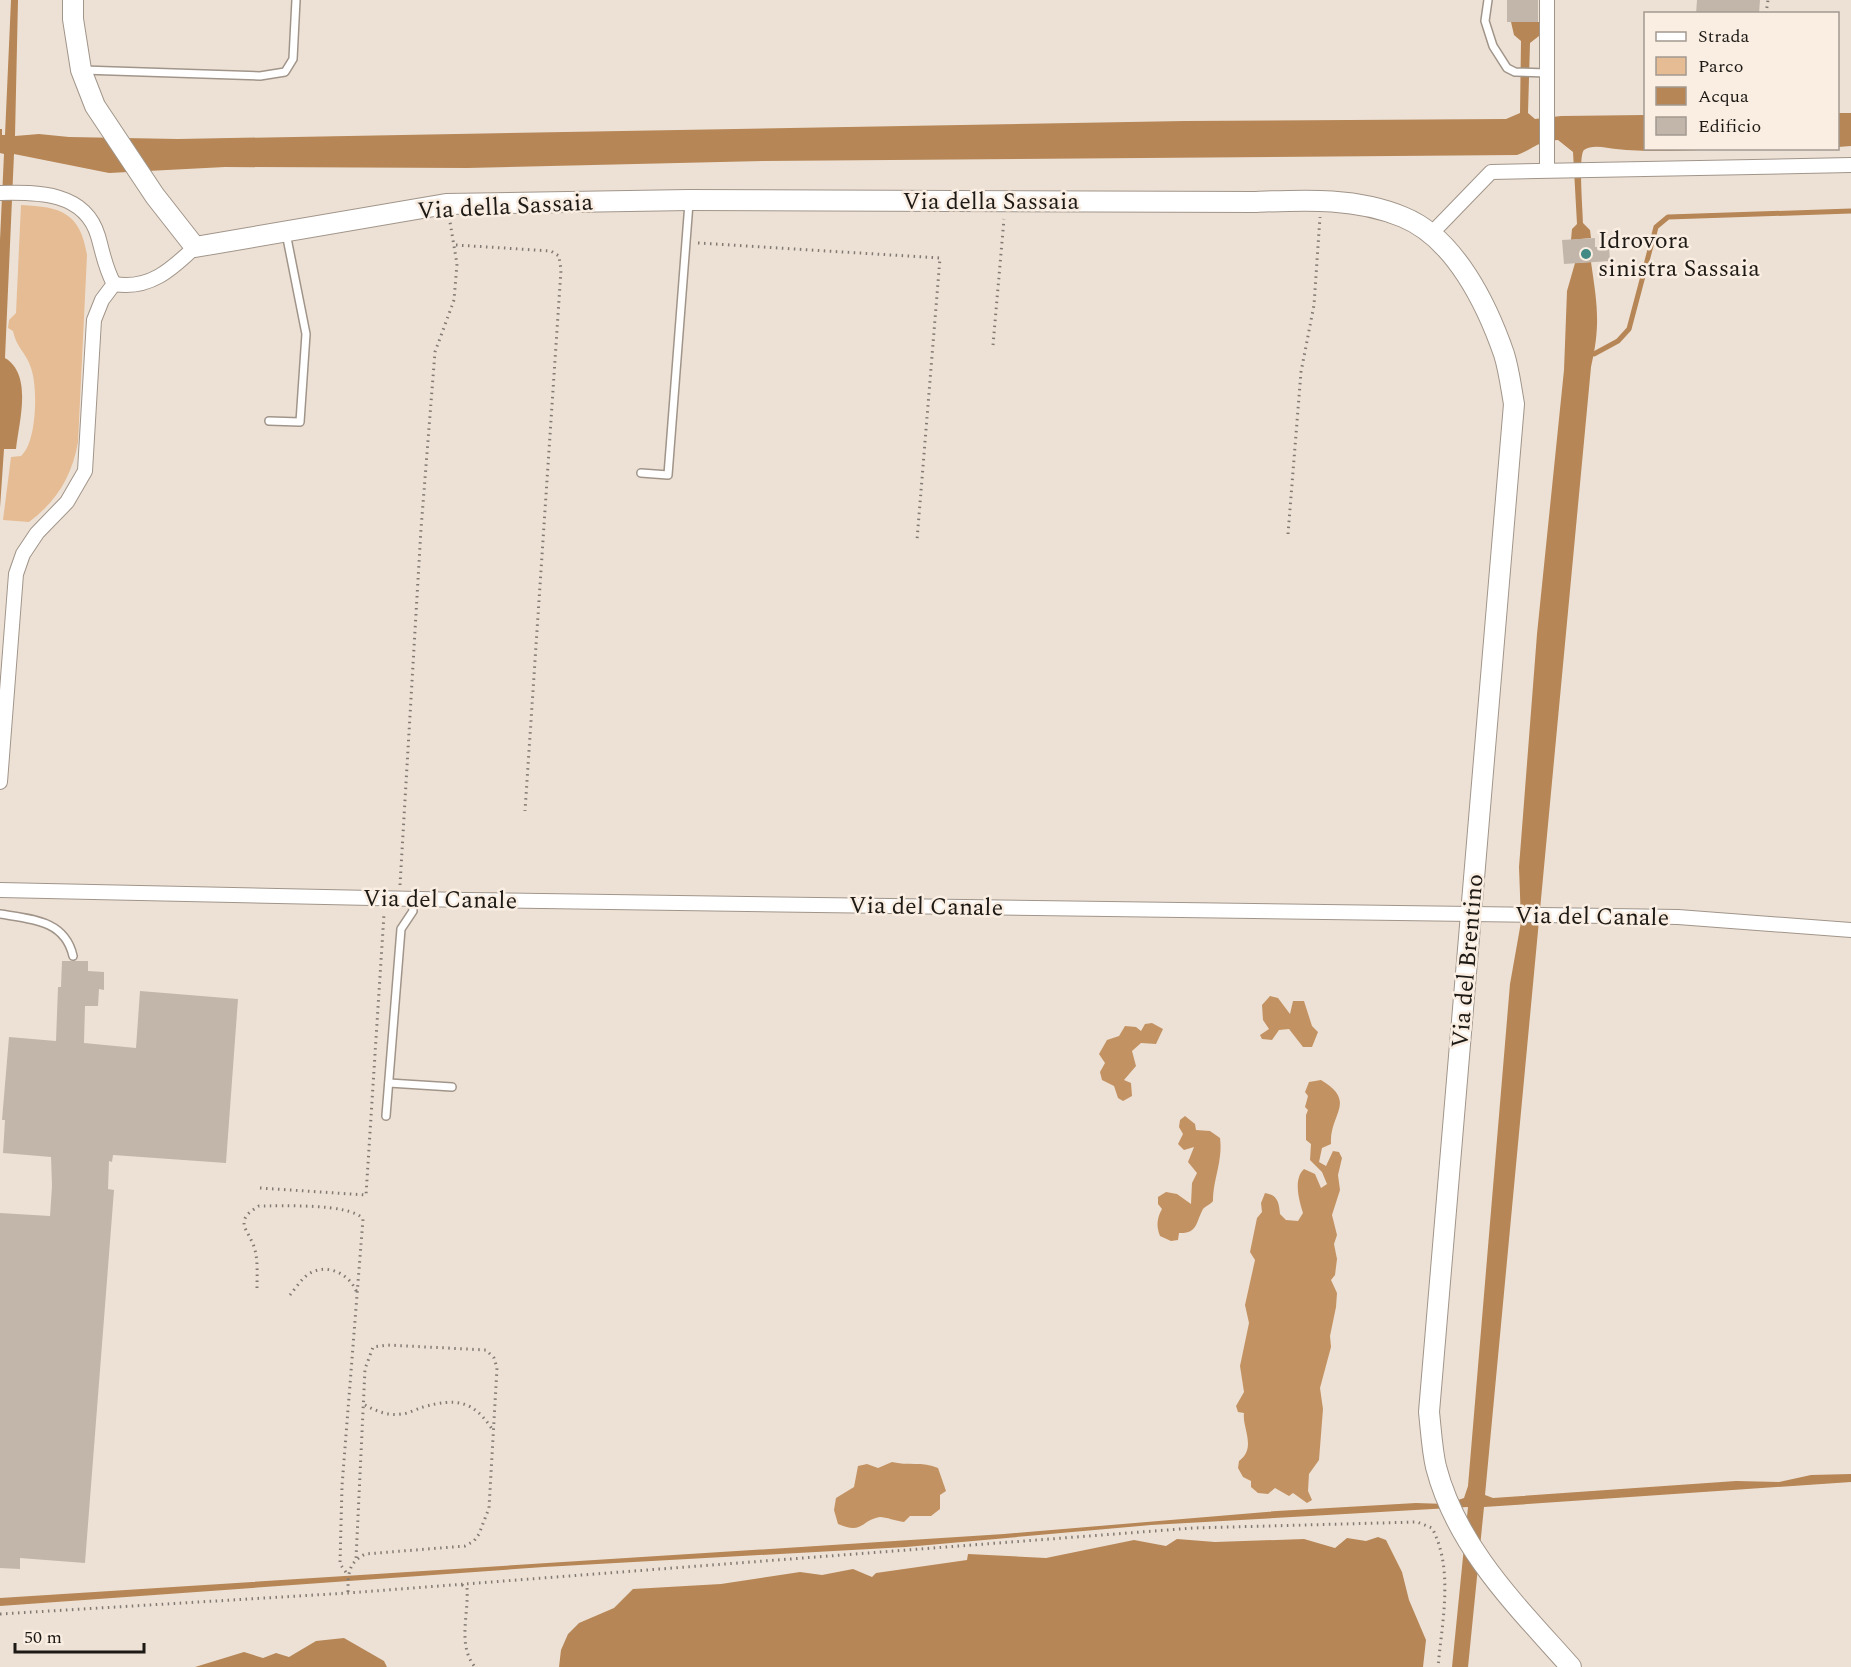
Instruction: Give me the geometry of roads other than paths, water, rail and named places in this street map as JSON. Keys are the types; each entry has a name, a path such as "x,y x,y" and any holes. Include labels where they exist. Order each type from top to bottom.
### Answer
{"street":[{"path":"0,194 41,194 81,207 98,235 106,271 114,284 129,287 145,284 171,269 195,247 155,196 95,106 81,70 73,18 73,0"},
{"path":"1547,0 1547,169"},
{"path":"1430,235 1491,172 1547,169 1851,165"},
{"name":"Via della Sassaia","path":"195,247 446,204 690,200 1254,202 1320,199 1372,208 1404,217 1430,235"},
{"name":"Via del Brentino","path":"1430,235 1456,260 1480,295 1505,356 1514,404 1429,1412 1436,1467 1463,1537 1490,1574 1570,1667"},
{"path":"0,782 16,574 23,554 67,502 85,471 94,320 102,300 114,284"},
{"name":"Via del Canale","path":"0,890 1678,917 1851,930"}],"lane":[{"path":"81,70 260,76 285,72 293,59 296,0"},
{"path":"1488,0 1485,21 1493,46 1508,68 1515,72 1548,73"},
{"path":"641,473 668,475 690,200"},
{"path":"269,420 300,422 306,334 286,230"},
{"path":"386,1116 401,929 413,911 399,898"},
{"path":"0,914 51,926 69,942 73,956"},
{"path":"388,1083 452,1087"}],"water":[{"path":"11,0 18,0 15,136 39,134 69,137 178,139 1185,121 1506,119 1520,113 1521,41 1514,35 1511,22 1539,22 1539,36 1530,43 1528,113 1535,119 1561,116 1644,115 1644,150 1700,150 1644,151 1595,147 1584,150 1581,173 1583,223 1590,230 1591,238 1571,240 1572,229 1577,224 1573,152 1558,140 1540,144 1517,155 763,161 467,168 225,167 109,173 14,154 5,358 14,366 19,375 22,399 16,449 4,449 0,508 0,240 4,154 0,153 0,129 2,129 2,135 5,135"},
{"path":"1839,113 1851,113 1851,146 1839,147"},
{"path":"1591,262 1596,302 1596,338 1591,367 1485,1495 1493,1498 1736,1481 1779,1482 1811,1475 1851,1474 1851,1482 1484,1507 1468,1667 1452,1667 1468,1507 1151,1525 906,1547 544,1567 0,1606 0,1598 1004,1534 1277,1511 1416,1503 1446,1504 1464,1498 1468,1486 1510,984 1521,922 1519,867 1537,634 1564,370 1567,291 1575,263"},
{"path":"1378,1537 1386,1540 1402,1572 1409,1600 1426,1640 1423,1667 559,1667 561,1650 568,1634 579,1623 614,1608 633,1589 721,1584 800,1572 822,1575 853,1569 872,1577 876,1573 967,1560 968,1554 1046,1558 1134,1540 1166,1546 1177,1539 1215,1542 1304,1539 1335,1548 1347,1538 1366,1541"},
{"path":"344,1638 384,1661 387,1667 195,1667 244,1652 263,1658 276,1653 289,1657 316,1641"}],"waterway":[{"path":"1594,354 1618,341 1629,329 1656,227 1668,217 1851,211"}],"place":[{"name":"Idrovora sinistra Sassaia","path":"1586,254"}]}
